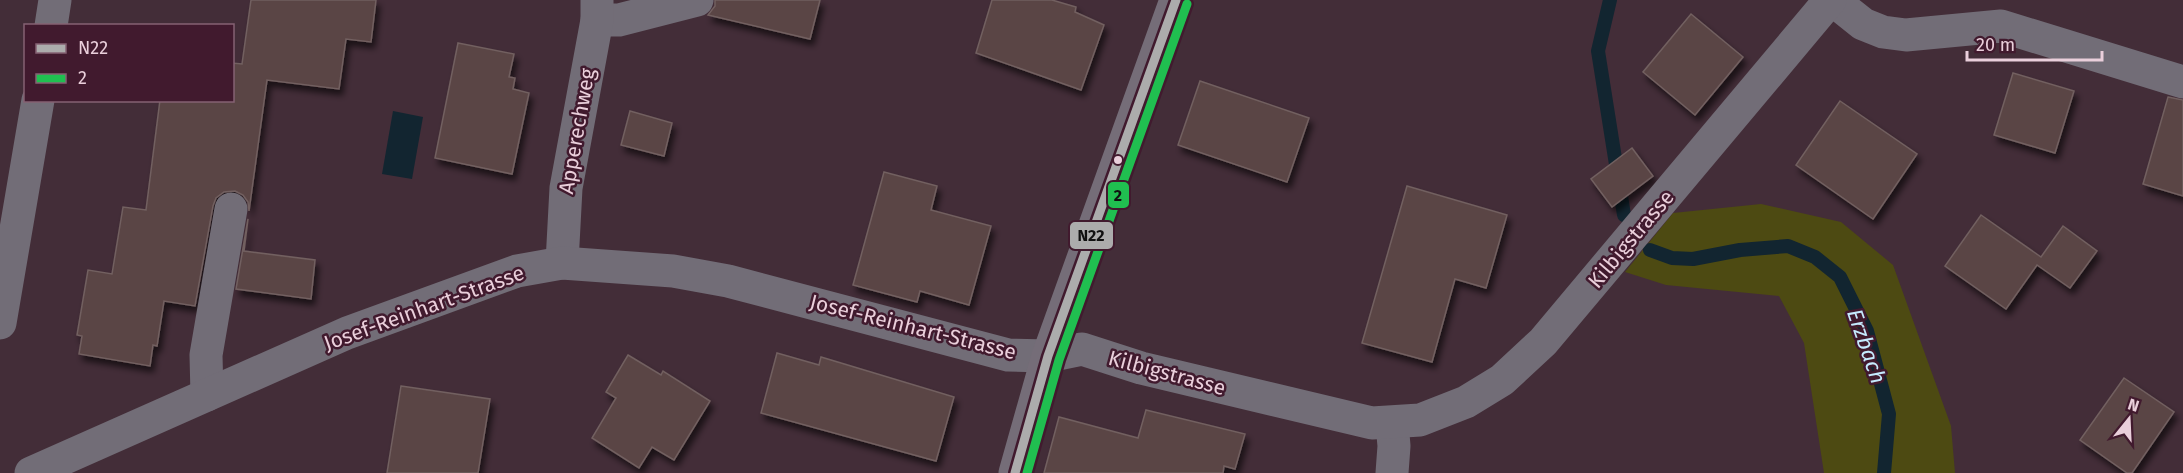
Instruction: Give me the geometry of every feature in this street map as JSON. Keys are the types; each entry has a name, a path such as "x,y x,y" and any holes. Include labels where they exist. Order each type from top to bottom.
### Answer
{"main road":[{"path":"1015,473 1048,356 1176,0"}],"street":[{"path":"51,24 55,0"},
{"path":"597,10 619,20 697,0"},
{"path":"1831,0 1863,24 1883,32 1906,35 2001,26 2183,82"},
{"name":"Kilbigstrasse","path":"1048,356 1082,349 1141,368 1372,423 1420,420 1466,402 1502,380 1543,342 1831,0"},
{"name":"Apperechweg","path":"562,263 566,188 597,10"},
{"path":"0,323 38,102"},
{"path":"207,395 206,355 231,209"},
{"name":"Josef-Reinhart-Strasse","path":"31,473 347,333 517,271 562,263 684,273 809,300 1008,355 1048,356"},
{"path":"1392,423 1394,446 1392,473"}],"shaded area":[{"path":"1761,204 1841,222 1893,265 1951,426 1955,473 1824,473 1804,343 1779,296 1666,285 1625,272 1673,213"}],"water":[{"path":"393,111 423,117 412,179 382,174"}],"building":[{"path":"251,0 376,0 371,42 346,39 339,89 267,80 249,211 248,202 243,195 235,191 224,192 216,198 195,306 164,301 157,346 153,345 150,366 79,354 82,336 77,335 88,270 112,274 123,207 146,210 160,102 234,102 234,63 242,64"},
{"path":"715,0 820,0 810,39 708,15 715,6"},
{"path":"992,0 1052,0 1076,7 1075,12 1104,25 1081,90 976,53"},
{"path":"1691,14 1743,57 1695,115 1643,72"},
{"path":"458,43 514,54 509,77 515,78 513,89 529,93 512,174 435,158"},
{"path":"2013,73 2074,91 2055,153 1994,135"},
{"path":"1200,81 1309,118 1287,182 1178,145"},
{"path":"2168,97 2183,100 2183,196 2143,184"},
{"path":"1840,101 1917,154 1873,219 1796,165"},
{"path":"630,111 672,123 664,156 621,145"},
{"path":"1632,148 1653,176 1612,207 1591,179"},
{"path":"884,172 937,186 931,210 991,226 969,305 920,291 917,302 853,285"},
{"path":"1407,186 1507,215 1486,288 1455,279 1432,362 1362,343"},
{"path":"1981,215 2041,257 2063,226 2097,251 2070,288 2037,265 2006,309 1945,266"},
{"path":"248,219 244,251 315,260 311,299 236,289"},
{"path":"777,353 819,365 821,357 954,397 936,461 761,413"},
{"path":"628,355 661,375 663,371 710,401 674,460 652,447 639,468 592,438 616,398 606,392"},
{"path":"2124,378 2174,412 2132,473 2127,473 2080,440"},
{"path":"401,386 490,399 478,473 387,473"},
{"path":"1146,410 1245,434 1235,469 1224,466 1223,473 1044,473 1059,417 1138,438"}],"waterway":[{"name":"Erzbach","path":"1610,0 1598,51 1624,215"},
{"name":"Erzbach","path":"1650,250 1672,258 1693,259 1740,250 1788,246 1815,257 1840,277 1867,331 1889,414 1884,473"}],"transit line":[{"name":"N22","path":"1015,473 1048,356 1176,0"},
{"name":"2","path":"1027,473 1059,360 1187,4"}]}
